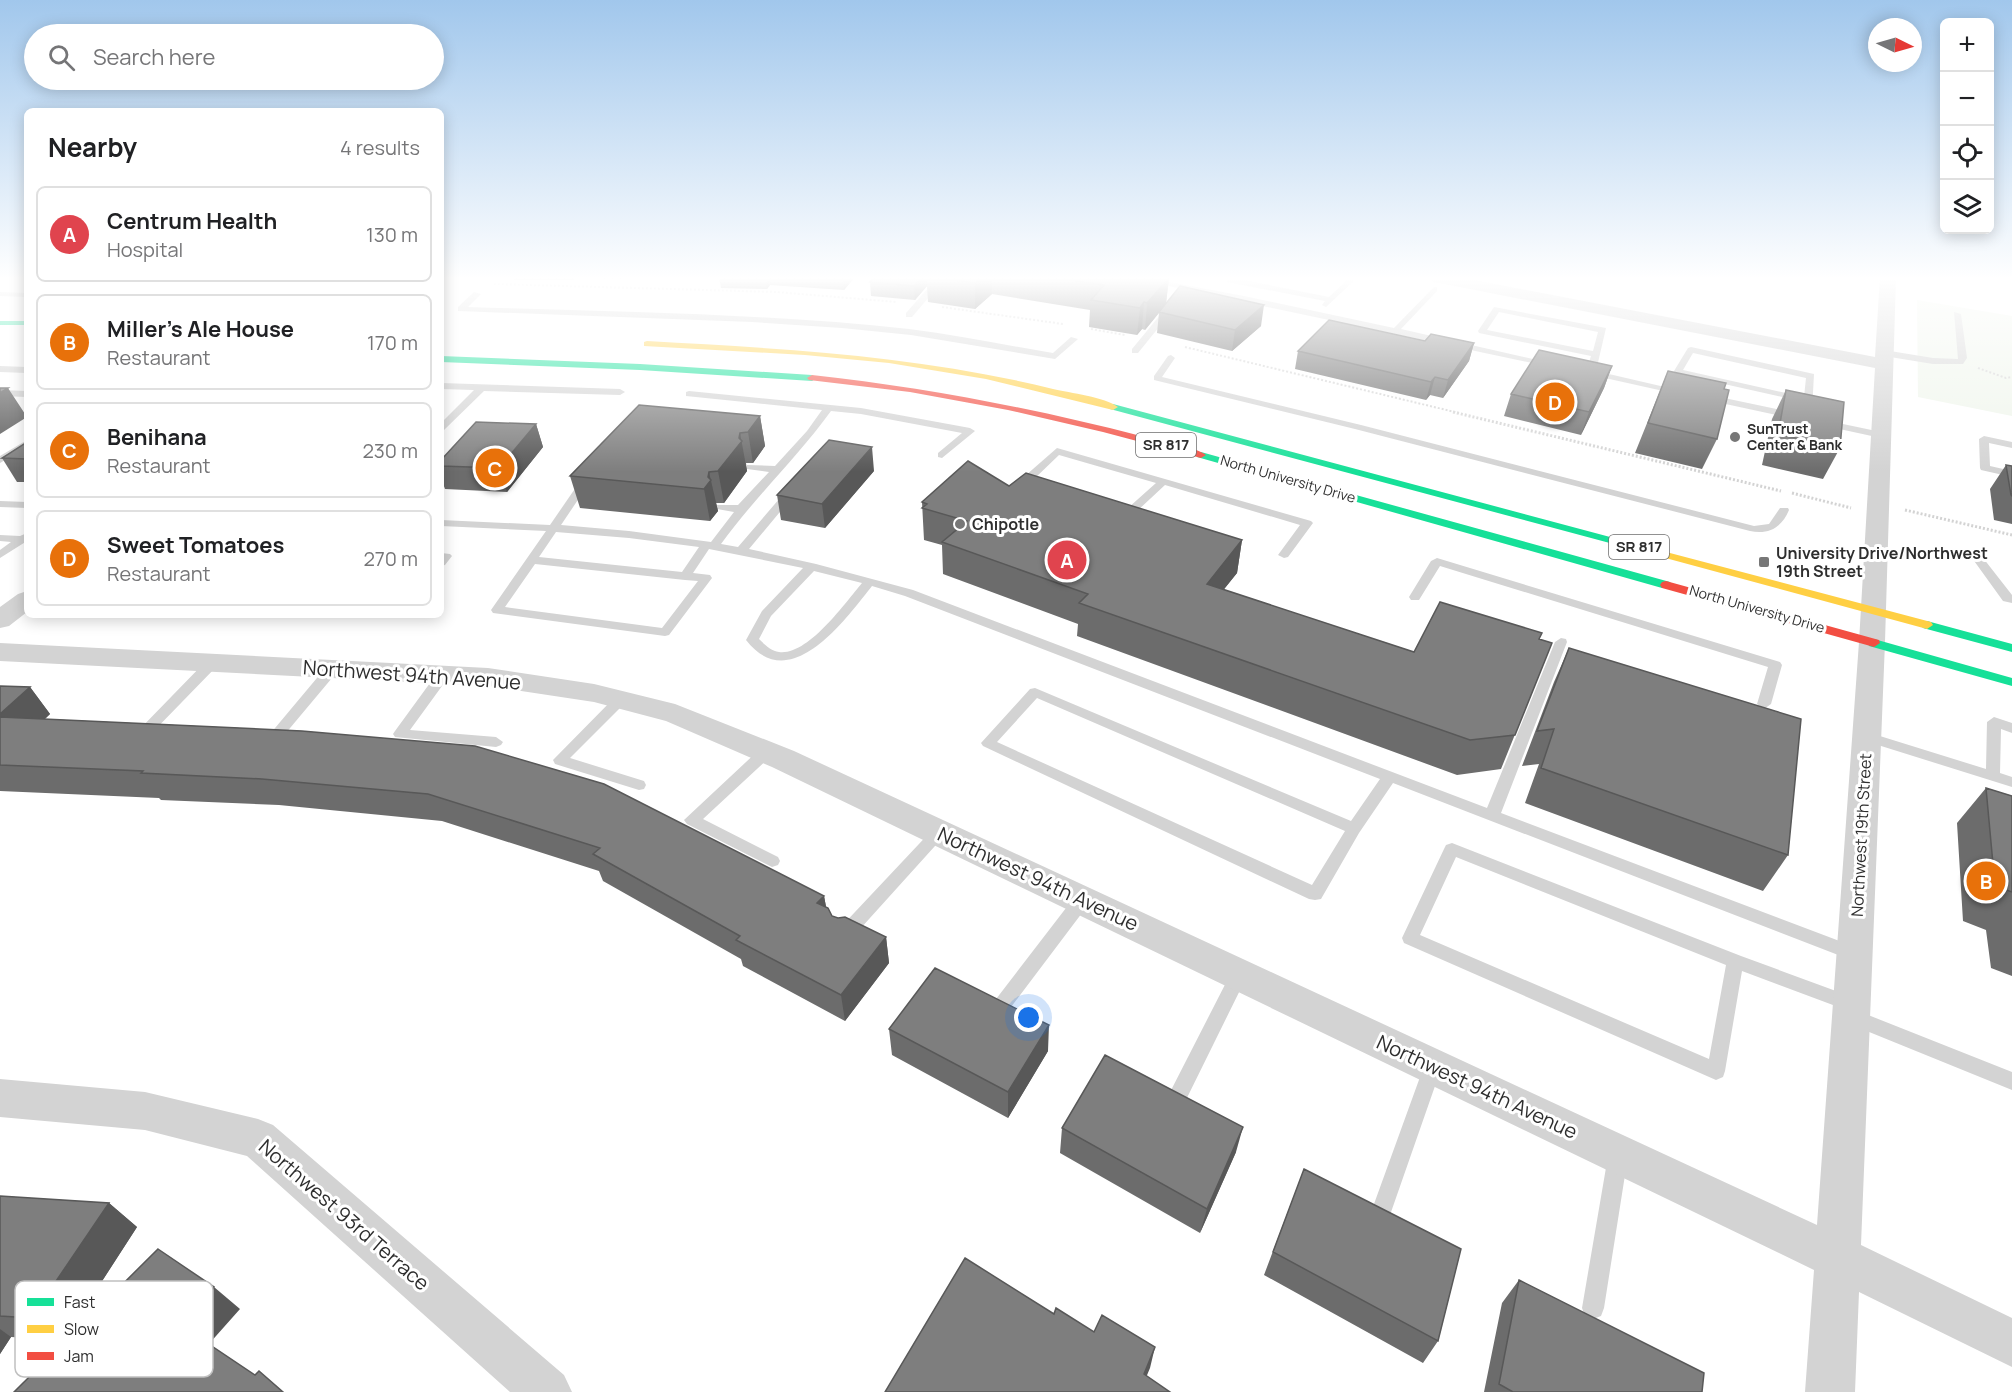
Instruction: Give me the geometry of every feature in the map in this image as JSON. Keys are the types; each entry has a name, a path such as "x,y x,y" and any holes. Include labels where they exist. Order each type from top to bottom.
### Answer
{"main road":[{"name":"North University Drive","path":"635,344 707,346 857,357 977,376 1062,393 1183,424 1873,626 2012,681"},
{"name":"North University Drive","path":"444,359 694,369 842,381 945,394 1091,424 1873,626 2012,648"},
{"path":"945,394 1030,398 1062,393"},
{"path":"1037,413 1060,409 1085,409 1183,424"}],"street":[{"path":"1788,342 1884,358"},
{"name":"Northwest 19th Street","path":"1830,1392 1873,626 1885,342"},
{"path":"0,620 24,600"},
{"name":"Northwest 94th Avenue","path":"0,652 488,677 594,693 675,714 766,752 939,832 1836,1257 2012,1343"},
{"name":"Northwest 93rd Terrace","path":"0,1098 146,1110 258,1139 547,1392"}],"lane":[{"path":"971,342 1055,356 1071,342"},
{"path":"1135,351 1144,342"},
{"path":"1451,342 1557,365"},
{"path":"1502,353 1511,342"},
{"path":"1534,342 1596,354"},
{"path":"1591,372 1600,342"},
{"path":"1884,358 1960,362 1963,358 1961,342"},
{"path":"1806,418 1809,400 1811,376 1690,350 1678,371 1809,400"},
{"path":"1171,358 1157,378 1754,529 1772,529 1778,524 1784,510"},
{"path":"0,369 24,370"},
{"path":"1580,370 1684,392"},
{"path":"444,386 620,392"},
{"path":"444,425 482,388"},
{"path":"0,393 24,394"},
{"path":"689,393 829,407 970,431 942,455"},
{"path":"1696,395 1881,435"},
{"path":"685,576 775,469 810,433 829,407"},
{"path":"2012,445 1984,439 1985,468 2012,474"},
{"path":"0,460 24,445"},
{"path":"1029,478 1057,451 1306,523 1284,555"},
{"path":"751,467 775,469"},
{"path":"532,560 706,578 665,632 496,610 593,472"},
{"path":"1132,510 1164,481"},
{"path":"741,550 799,482"},
{"path":"0,504 24,505"},
{"path":"721,507 741,509"},
{"path":"444,523 554,527 741,550 812,566 909,593 1854,954"},
{"path":"0,538 24,538"},
{"path":"0,555 24,539"},
{"path":"1976,556 2007,598 2012,599"},
{"path":"1415,597 1437,561 1448,564 1775,665 1764,704"},
{"path":"812,566 766,614 752,640 762,650 780,657 797,654 826,633 869,582"},
{"path":"1492,815 1562,642"},
{"path":"141,736 212,663"},
{"path":"265,749 332,669"},
{"path":"443,675 400,734 496,742"},
{"path":"1354,829 1035,692 987,743 1316,894 1354,829 1389,776"},
{"path":"620,700 560,760 639,785"},
{"path":"1993,776 1994,722 2012,728"},
{"path":"1867,737 2012,782"},
{"path":"766,752 692,820 772,861"},
{"path":"843,936 939,832"},
{"path":"1735,961 1716,1071 1410,938 1452,849 1735,961 2012,1081"},
{"path":"999,1009 1082,900"},
{"path":"1172,1108 1239,974"},
{"path":"1380,1215 1433,1066"},
{"path":"1593,1308 1618,1154"}],"path":[{"path":"1156,342 1852,508"},
{"path":"1960,362 2006,378 2012,377"},
{"path":"1878,504 2012,535"}],"shaded area":[{"path":"1917,342 2012,342 2012,416 1918,397"}],"building":[{"path":"1307,342 1474,343 1448,380 1435,377 1431,382 1298,351"},
{"path":"1539,350 1612,366 1589,412 1511,394"},
{"path":"1668,371 1726,383 1724,389 1729,390 1717,439 1648,423"},
{"path":"1786,390 1844,402 1840,448 1778,434"},
{"path":"639,405 760,416 748,432 740,433 739,438 742,441 718,471 709,472 708,477 711,480 704,489 570,476"},
{"path":"476,422 536,424 499,468 444,466 444,457"},
{"path":"829,440 872,447 822,504 777,495"},
{"path":"24,444 24,459 2,458"},
{"path":"968,461 1009,486 1026,473 1242,540 1207,584 1414,652 1440,602 1542,633 1539,639 1552,643 1515,735 1470,740 1079,603 1088,594 942,542 967,521 922,508 927,504 922,502"},
{"path":"2006,465 2012,466 2012,496 2011,495"},
{"path":"1569,648 1801,719 1788,855 1541,768 1554,729 1537,731"},
{"path":"0,686 30,687 0,714"},
{"path":"0,717 302,731 475,746 604,784 824,896 817,903 828,908 832,916 845,917 886,937 841,995 736,940 740,936 593,854 600,848 428,794 262,779 0,765"},
{"path":"1986,788 2012,796 2012,892 1995,886"},
{"path":"935,968 1049,1025 1008,1092 889,1029"},
{"path":"1105,1055 1243,1127 1207,1209 1062,1128"},
{"path":"1304,1169 1461,1249 1438,1341 1273,1252"},
{"path":"0,1196 109,1203 56,1281 15,1281 15,1317 0,1316"},
{"path":"158,1249 205,1281 126,1281"},
{"path":"965,1258 1054,1314 1056,1308 1094,1332 1102,1315 1155,1347 1144,1374 1170,1392 885,1392"},
{"path":"1519,1280 1704,1373 1702,1392 1513,1392 1499,1384"},
{"path":"213,1347 255,1375 259,1371 283,1392 14,1392 29,1377 213,1377"}],"traffic: fast":[{"path":"444,359 640,367 812,378"},
{"path":"1113,407 1651,551"},
{"path":"1201,455 1666,585"},
{"path":"1927,625 2012,648"},
{"path":"1874,643 2012,682"}],"traffic: slow":[{"path":"647,344 805,352 921,365 986,377 1113,407"},
{"path":"1651,551 1927,625"}],"traffic: jam":[{"path":"812,378 910,390 1008,407 1105,429 1201,455"},
{"path":"1666,585 1874,643"}],"place":[{"name":"Sweet Tomatoes","path":"1555,402"},
{"name":"SunTrust Center & Bank","path":"1735,437"},
{"name":"Benihana","path":"495,468"},
{"name":"Chipotle","path":"960,524"},
{"name":"Centrum Health","path":"1067,560"},
{"name":"University Drive/Northwest 19th Street","path":"1764,562"},
{"name":"Miller's Ale House","path":"1986,881"}]}
